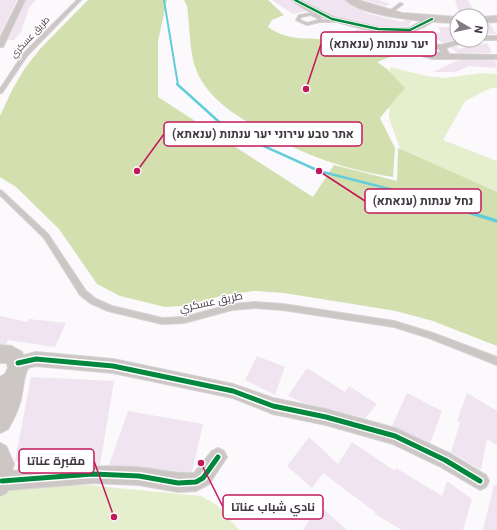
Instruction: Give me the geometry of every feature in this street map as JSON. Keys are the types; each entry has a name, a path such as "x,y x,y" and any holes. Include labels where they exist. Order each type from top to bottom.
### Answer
{"street":[{"path":"0,45 9,31 11,21 22,0"},
{"path":"295,0 310,9 338,21 378,29 404,30 416,28 432,19"},
{"path":"350,0 389,13 432,19 449,20"},
{"path":"449,45 441,47 427,45 420,49 426,55 497,57"},
{"path":"441,47 446,51 446,53 442,56"},
{"path":"0,422 6,414 11,399 7,372 36,359 113,366 233,391 273,406 318,415 395,436 445,460 480,481"},
{"path":"0,452 5,464 1,484 93,474 139,476 178,483 196,482 202,478 218,457"}],"lane":[{"name":"طريق عسكري","path":"0,92 24,55 79,0"},
{"path":"389,13 400,4"},
{"path":"320,21 318,17 311,14 303,15 298,18 299,21 307,24 320,21 338,21"},
{"name":"طريق عسكري","path":"0,192 46,236 83,293 93,301 111,309 131,315 162,321 184,320 232,307 255,305 282,307 394,324 430,334 497,361"}],"green space":[{"path":"88,0 167,0 158,41 158,97 313,197 334,165 397,181 398,148 497,192 497,346 433,321 396,311 284,293 255,291 229,294 182,306 165,307 120,296 97,284 59,229 16,187 0,177 0,116 12,90 25,68 40,49"},
{"path":"184,0 268,0 284,15 272,20 268,27 276,32 292,37 333,41 396,57 390,57 377,62 387,69 405,88 380,118 395,148 393,177 344,166 308,154 288,145 253,125 216,99 202,82 194,65 187,6"},
{"path":"390,67 426,76 445,78 482,73 497,74 497,88 491,88 465,101 443,140 497,161 497,200 405,162 389,118"},
{"path":"86,485 201,496 217,505 239,530 0,530 0,498 7,492 28,486"}],"building":[{"path":"0,0 17,0 0,35"},
{"path":"26,0 36,0 29,8 21,32 14,40 8,40"},
{"path":"272,0 291,0 306,11 293,14"},
{"path":"303,0 345,0 354,7 369,14 403,22 404,20 412,21 408,26 378,26 335,16"},
{"path":"363,0 379,0 391,4 385,6"},
{"path":"455,0 468,0 472,8 458,8"},
{"path":"489,24 490,24 496,34 489,34"},
{"path":"438,27 449,27 449,41 443,43 427,33 396,51 345,40 357,29 399,35 415,32 441,33"},
{"path":"489,47 492,53 458,53 451,48"},
{"path":"459,60 495,60 497,68 469,66 456,72 433,72"},
{"path":"0,316 27,322 29,319 66,323 55,347 8,340 6,344 0,344"},
{"path":"257,356 285,367 275,395 245,380"},
{"path":"307,368 345,392 349,386 377,404 365,418 301,402 288,396"},
{"path":"31,377 114,381 100,465 15,461"},
{"path":"407,393 442,411 430,443 392,426"},
{"path":"467,393 497,411 497,445 487,439 481,470 451,452 460,423 457,421"},
{"path":"128,411 203,424 192,472 109,465"},
{"path":"309,437 338,464 352,442 395,471 396,468 442,496 447,481 472,499 463,530 402,530 375,514 375,512 323,473 312,488 287,466"},
{"path":"494,485 497,485 497,530 483,530"},
{"path":"319,505 347,530 303,530"}],"waterway":[{"path":"164,0 178,85"},
{"path":"178,85 228,130 319,171 417,196"},
{"path":"413,195 497,221"}],"cycle path":[{"path":"295,0 332,19 378,29 410,30 432,19"},
{"path":"18,363 36,359 113,366 233,391 273,406 326,417 395,436 445,460 480,481"},
{"path":"2,481 93,474 139,476 178,483 196,482 203,478 218,457"}],"place":[{"name":"יער ענתות (ענאתא)","path":"306,89"},
{"name":"אתר טבע עירוני יער ענתות (ענאתא)","path":"137,171"},
{"name":"נחל ענתות (ענאתא)","path":"319,171"},
{"name":"نادي شباب عناتا","path":"201,463"},
{"name":"مقبرة عناتا","path":"114,517"}]}
